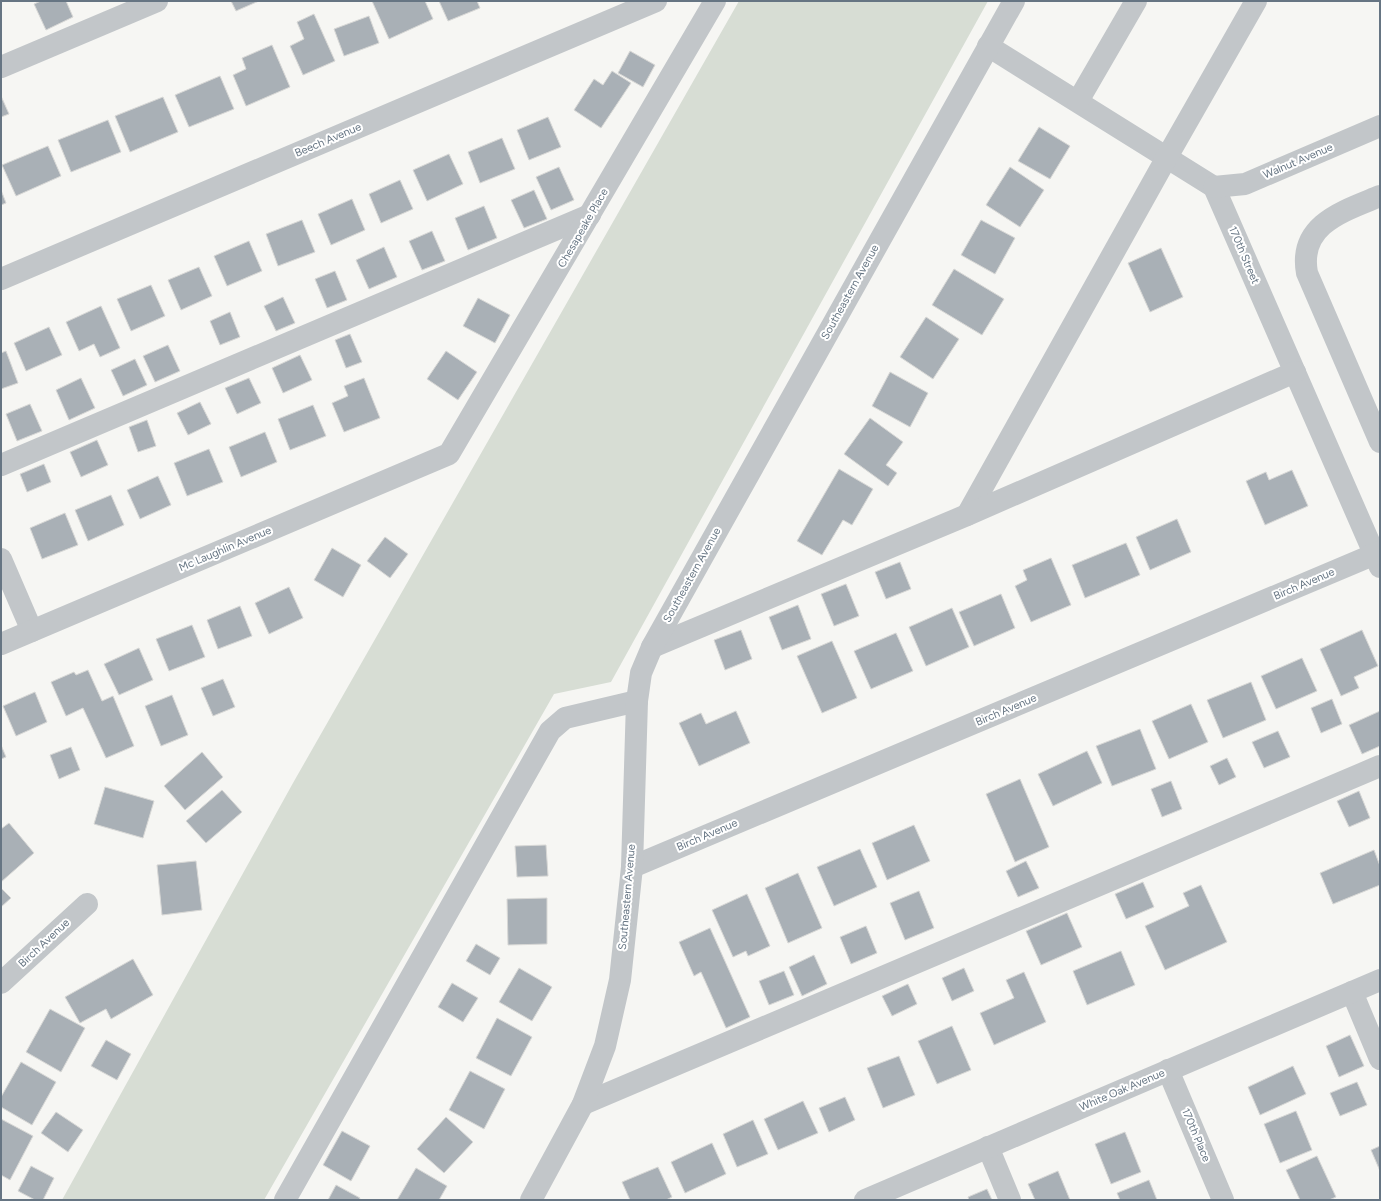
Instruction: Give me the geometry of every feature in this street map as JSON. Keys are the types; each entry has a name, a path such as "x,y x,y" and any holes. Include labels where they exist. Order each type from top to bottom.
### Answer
{"street":[{"path":"1,67 157,1"},
{"name":"Beech Avenue","path":"1,279 656,1"},
{"name":"Chesapeake Place","path":"449,454 715,1"},
{"name":"Southeastern Avenue","path":"531,1200 583,1104 604,1046 620,980 632,867 637,701 642,673 652,647 1014,1"},
{"path":"1078,101 1136,1"},
{"path":"967,515 1167,157 1249,3"},
{"path":"988,46 1214,187"},
{"name":"Walnut Avenue","path":"1214,187 1246,184 1380,126"},
{"name":"170th Street","path":"1214,187 1378,558"},
{"path":"1380,196 1339,213 1325,222 1314,234 1307,246 1304,259 1307,273 1380,442"},
{"path":"1,465 590,215"},
{"path":"652,647 967,515 1295,372"},
{"name":"Mc Laughlin Avenue","path":"1,644 449,454"},
{"name":"Birch Avenue","path":"632,867 1378,558"},
{"path":"1,559 32,631"},
{"path":"285,1200 550,731 564,718 637,701"},
{"path":"583,1104 1380,766"},
{"name":"Birch Avenue","path":"1,983 87,904"},
{"name":"White Oak Avenue","path":"865,1200 1380,980"},
{"path":"1352,992 1380,1059"},
{"name":"170th Place","path":"1168,1070 1223,1200"},
{"path":"988,1147 1010,1200"}],"shaded area":[{"path":"739,1 988,1 611,682 554,694 264,1200 62,1200 293,783"}],"building":[{"path":"41,1 66,1 73,17 46,30 34,4"},
{"path":"231,1 259,1 236,11"},
{"path":"372,1 425,1 433,19 389,39"},
{"path":"439,1 477,1 480,8 448,21"},
{"path":"314,14 335,61 303,75 290,46 304,39 297,22"},
{"path":"369,16 379,43 344,56 334,29"},
{"path":"272,45 290,87 246,106 233,75 246,69 242,58"},
{"path":"630,51 655,65 643,87 618,73"},
{"path":"612,71 631,83 601,128 574,110 594,79 603,85"},
{"path":"220,76 234,109 189,127 175,95"},
{"path":"1,96 9,114 1,117"},
{"path":"163,97 178,132 130,152 115,116"},
{"path":"548,117 561,147 529,160 517,130"},
{"path":"108,120 121,152 71,172 58,140"},
{"path":"1039,127 1070,146 1050,179 1018,161"},
{"path":"502,138 515,169 480,183 468,152"},
{"path":"48,146 61,176 16,196 2,165"},
{"path":"449,154 463,184 427,201 413,170"},
{"path":"559,167 574,200 551,210 536,177"},
{"path":"1010,167 1044,190 1020,227 986,205"},
{"path":"400,180 413,209 381,223 369,194"},
{"path":"1,190 6,203 1,205"},
{"path":"534,190 547,219 524,228 511,200"},
{"path":"352,199 365,230 331,245 318,214"},
{"path":"484,206 497,238 468,250 455,218"},
{"path":"302,220 315,252 278,266 266,234"},
{"path":"981,220 1015,238 995,274 961,255"},
{"path":"432,231 445,261 422,270 409,241"},
{"path":"249,241 262,271 227,286 214,256"},
{"path":"384,247 397,277 369,289 356,260"},
{"path":"1161,248 1183,297 1150,312 1128,263"},
{"path":"199,267 212,296 181,310 168,280"},
{"path":"954,269 1004,299 982,335 932,305"},
{"path":"335,271 347,300 327,308 315,279"},
{"path":"151,285 165,316 131,331 117,299"},
{"path":"283,297 295,323 276,331 264,306"},
{"path":"478,298 510,315 495,343 463,326"},
{"path":"101,306 120,348 100,357 94,344 79,351 66,322"},
{"path":"230,312 240,337 220,345 210,321"},
{"path":"926,317 959,339 933,379 900,357"},
{"path":"49,327 62,355 26,371 14,343"},
{"path":"350,334 362,362 346,368 335,340"},
{"path":"168,345 180,371 155,382 143,356"},
{"path":"6,351 18,383 1,389 1,353"},
{"path":"446,351 477,372 458,400 427,379"},
{"path":"300,355 312,380 283,393 272,368"},
{"path":"135,359 147,385 123,396 111,370"},
{"path":"890,372 928,393 910,427 872,406"},
{"path":"81,378 95,408 69,420 56,390"},
{"path":"249,378 261,403 237,414 225,388"},
{"path":"364,378 380,418 344,432 332,403 348,396 344,386"},
{"path":"200,402 211,424 188,435 177,413"},
{"path":"30,404 42,431 17,441 6,414"},
{"path":"313,405 326,436 290,450 278,419"},
{"path":"870,418 903,442 886,465 897,473 888,486 844,454"},
{"path":"147,420 156,446 138,452 129,427"},
{"path":"265,432 277,462 241,477 229,447"},
{"path":"97,440 108,465 81,477 70,452"},
{"path":"209,449 223,482 187,496 174,463"},
{"path":"44,464 51,482 27,492 20,474"},
{"path":"839,469 873,489 852,525 843,520 822,555 797,541"},
{"path":"1292,470 1308,506 1265,525 1246,481 1266,472 1269,480"},
{"path":"158,476 171,505 140,519 127,490"},
{"path":"111,495 124,525 88,541 75,510"},
{"path":"65,513 78,545 42,559 30,528"},
{"path":"1177,519 1191,552 1150,570 1136,537"},
{"path":"385,537 408,554 390,578 367,561"},
{"path":"1126,543 1140,575 1085,598 1072,565"},
{"path":"332,548 361,565 343,597 314,580"},
{"path":"1051,558 1071,605 1031,622 1015,586 1027,580 1023,570"},
{"path":"900,562 911,589 886,599 875,572"},
{"path":"846,584 859,616 834,626 821,594"},
{"path":"289,587 303,618 269,634 255,603"},
{"path":"1001,594 1015,628 974,646 959,612"},
{"path":"798,605 811,639 782,650 769,617"},
{"path":"240,606 252,636 218,649 207,620"},
{"path":"952,608 969,647 926,666 909,627"},
{"path":"192,625 205,657 169,671 156,639"},
{"path":"741,630 752,659 725,670 714,640"},
{"path":"1362,630 1378,666 1354,677 1359,688 1341,696 1320,649"},
{"path":"896,633 913,671 871,689 854,651"},
{"path":"832,641 857,698 822,713 797,656"},
{"path":"139,648 153,680 119,695 104,664"},
{"path":"1302,658 1317,691 1276,709 1261,676"},
{"path":"88,670 102,701 113,696 134,746 106,758 83,708 66,716 51,682 74,672 76,675"},
{"path":"223,679 235,707 213,716 201,688"},
{"path":"1251,682 1266,720 1223,738 1207,700"},
{"path":"35,692 47,722 16,736 3,706"},
{"path":"172,695 188,735 161,746 145,706"},
{"path":"1332,699 1342,724 1321,733 1311,708"},
{"path":"1191,704 1208,742 1169,759 1152,721"},
{"path":"736,711 750,743 699,766 679,723 701,713 706,724"},
{"path":"1380,711 1380,746 1362,754 1349,725"},
{"path":"1140,729 1156,769 1112,786 1096,746"},
{"path":"1278,731 1290,757 1264,768 1252,742"},
{"path":"1,745 6,757 1,759"},
{"path":"71,747 80,770 59,779 50,755"},
{"path":"1087,751 1102,783 1053,806 1038,774"},
{"path":"202,752 223,777 185,810 164,786"},
{"path":"1227,758 1236,777 1219,785 1210,766"},
{"path":"1020,779 1049,847 1015,862 986,794"},
{"path":"1171,781 1182,809 1162,817 1151,789"},
{"path":"105,787 154,801 143,838 94,824"},
{"path":"222,790 242,812 206,843 186,821"},
{"path":"1359,791 1370,818 1349,827 1337,801"},
{"path":"9,823 34,853 1,882 1,829"},
{"path":"914,825 930,861 887,880 872,843"},
{"path":"546,845 548,876 517,877 515,846"},
{"path":"860,849 877,887 834,906 817,867"},
{"path":"1374,850 1380,866 1380,885 1333,904 1320,873"},
{"path":"196,861 202,910 162,915 157,865"},
{"path":"1026,861 1039,888 1018,897 1006,871"},
{"path":"798,873 822,928 788,943 765,888"},
{"path":"1143,882 1154,907 1126,919 1115,894"},
{"path":"1201,885 1227,942 1165,970 1145,926 1189,906 1183,893"},
{"path":"1,888 11,898 1,907"},
{"path":"919,891 934,928 905,940 890,903"},
{"path":"747,894 770,946 748,956 746,951 733,957 712,910"},
{"path":"547,898 547,944 508,945 507,899"},
{"path":"1067,913 1082,947 1041,965 1026,931"},
{"path":"866,926 877,953 851,964 840,937"},
{"path":"710,928 750,1017 726,1028 701,972 694,976 679,942"},
{"path":"476,944 500,958 490,975 466,961"},
{"path":"1121,951 1135,985 1087,1005 1073,971"},
{"path":"814,955 827,984 802,996 789,967"},
{"path":"133,959 153,995 111,1019 106,1009 80,1023 65,997"},
{"path":"519,968 552,987 532,1021 499,1002"},
{"path":"964,968 974,991 952,1001 942,978"},
{"path":"784,971 794,995 769,1005 759,981"},
{"path":"1024,972 1046,1022 994,1045 980,1013 1014,998 1006,980"},
{"path":"452,983 478,998 463,1022 438,1007"},
{"path":"908,984 917,1004 892,1016 882,996"},
{"path":"50,1009 85,1028 61,1072 26,1052"},
{"path":"497,1018 532,1037 511,1076 476,1058"},
{"path":"952,1026 971,1070 937,1084 918,1041"},
{"path":"1350,1035 1364,1066 1339,1077 1326,1046"},
{"path":"106,1040 131,1054 117,1080 91,1066"},
{"path":"899,1056 915,1095 883,1108 867,1068"},
{"path":"21,1062 56,1082 32,1125 1,1107 1,1097"},
{"path":"1293,1066 1306,1094 1260,1115 1248,1087"},
{"path":"470,1071 505,1089 484,1129 449,1110"},
{"path":"1357,1082 1367,1105 1340,1116 1330,1093"},
{"path":"845,1097 855,1120 829,1132 819,1108"},
{"path":"803,1101 818,1133 778,1150 764,1119"},
{"path":"1296,1111 1312,1150 1280,1163 1264,1124"},
{"path":"56,1112 83,1130 68,1152 41,1133"},
{"path":"446,1117 473,1142 444,1173 417,1149"},
{"path":"1,1119 33,1136 10,1180 1,1175"},
{"path":"753,1120 768,1154 737,1167 723,1134"},
{"path":"342,1131 370,1146 351,1181 323,1165"},
{"path":"1125,1132 1141,1172 1111,1184 1095,1144"},
{"path":"712,1143 726,1174 685,1193 671,1162"},
{"path":"1380,1146 1380,1171 1371,1150"},
{"path":"1317,1156 1336,1197 1329,1200 1300,1200 1286,1170"},
{"path":"31,1166 54,1178 43,1200 35,1200 18,1191"},
{"path":"658,1167 672,1197 666,1200 630,1200 622,1182"},
{"path":"416,1168 447,1186 439,1200 397,1200"},
{"path":"1058,1171 1070,1200 1035,1200 1028,1184"},
{"path":"1149,1180 1157,1200 1120,1200 1117,1193"},
{"path":"336,1185 360,1198 359,1200 328,1200"},
{"path":"987,1189 992,1200 969,1200 968,1197"}]}
